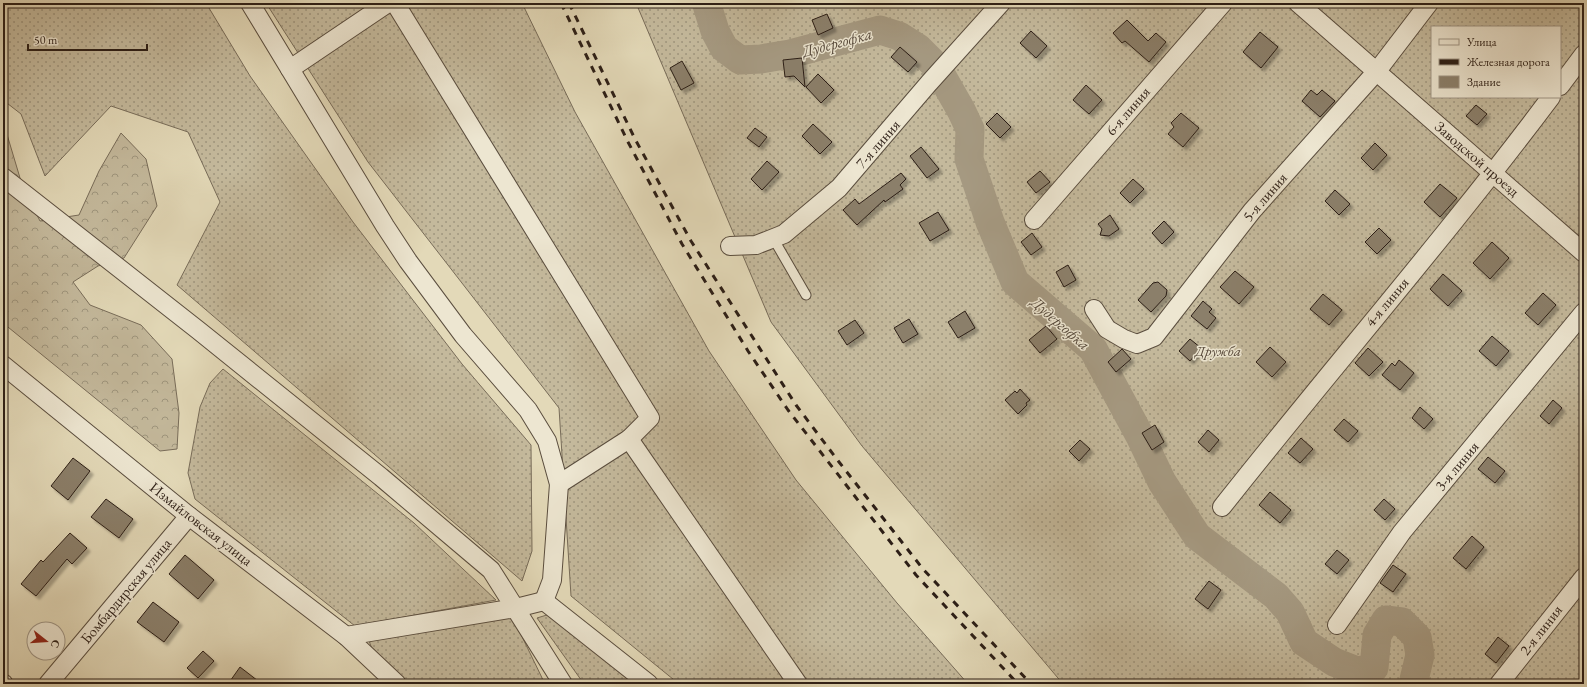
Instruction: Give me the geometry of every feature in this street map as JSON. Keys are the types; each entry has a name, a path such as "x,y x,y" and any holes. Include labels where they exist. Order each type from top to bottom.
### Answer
{"street":[{"path":"250,3 385,226 408,261 463,335 528,410 547,441 559,484 552,580 544,601"},
{"path":"290,69 388,3"},
{"path":"395,3 650,418 629,439 559,484"},
{"name":"7-я линия","path":"730,246 756,245 784,234 839,188 929,83 1001,3"},
{"name":"6-я линия","path":"1034,220 1223,3"},
{"name":"Заводской проезд","path":"1298,3 1584,253"},
{"name":"5-я линия","path":"1094,309 1106,329 1124,339 1137,344 1154,337 1252,211 1377,71 1429,3"},
{"path":"1561,85 1584,54"},
{"name":"4-я линия","path":"1222,507 1306,400 1494,174 1550,98"},
{"path":"3,177 198,330 387,482 491,570 563,684"},
{"name":"3-я линия","path":"1337,625 1402,532 1584,312"},
{"name":"Измайловская улица","path":"3,365 189,516 346,636 397,684"},
{"path":"629,439 798,684"},
{"name":"Бомбардирская улица","path":"48,684 189,516"},
{"name":"2-я линия","path":"1499,684 1584,577"},
{"path":"346,636 516,608 544,601"},
{"path":"544,601 649,684"}],"lane":[{"path":"773,238 806,295"}],"green space":[{"path":"3,3 206,3 250,76 353,222 462,364 531,445 532,551 522,581 177,285 220,202 188,132 111,106 45,176 21,114 3,100"},
{"path":"266,3 522,3 575,112 709,351 796,480 897,603 968,684 679,684 571,596 559,408 368,162"},
{"name":"Дружба","path":"636,3 1584,3 1584,684 1063,684 862,446 771,322"},
{"path":"3,121 23,188 40,221 79,215 99,171 121,133 146,159 157,206 124,258 98,266 73,282 90,305 141,325 172,359 179,413 177,449 160,451 3,323"},
{"path":"223,369 414,523 496,600 355,626 195,499 188,473 200,407 210,383"},
{"path":"550,614 639,684 584,684 537,618"},
{"path":"512,616 545,684 408,684 374,654 369,641"}],"building":[{"path":"827,14 833,28 818,35 812,20"},
{"path":"1127,20 1148,41 1156,33 1166,42 1149,62 1125,41 1122,43 1113,33"},
{"path":"1031,31 1047,46 1036,58 1020,43"},
{"path":"1260,32 1278,47 1261,68 1243,52"},
{"path":"900,47 917,62 908,72 891,57"},
{"path":"802,58 805,87 794,76 785,77 783,60"},
{"path":"682,61 694,83 681,90 670,68"},
{"path":"818,74 834,90 821,103 806,87"},
{"path":"1086,85 1102,100 1089,114 1073,100"},
{"path":"1311,90 1317,95 1322,90 1335,101 1320,117 1302,101"},
{"path":"1476,105 1487,114 1477,125 1466,116"},
{"path":"997,113 1011,127 1000,138 986,124"},
{"path":"1181,113 1199,128 1183,147 1168,134 1174,127 1171,123"},
{"path":"813,124 832,142 820,154 802,136"},
{"path":"755,128 767,137 759,147 747,138"},
{"path":"1375,143 1387,155 1373,170 1361,158"},
{"path":"921,147 939,169 927,178 910,156"},
{"path":"767,161 779,172 762,190 751,179"},
{"path":"1040,171 1050,182 1036,193 1027,182"},
{"path":"901,173 906,179 900,185 903,189 885,202 884,200 857,225 843,210 855,199 859,204"},
{"path":"1133,179 1144,189 1130,203 1120,193"},
{"path":"1440,184 1457,198 1440,217 1424,202"},
{"path":"1335,190 1350,204 1339,215 1325,201"},
{"path":"938,212 949,230 930,241 919,223"},
{"path":"1110,215 1119,229 1109,236 1100,235 1102,229 1098,224"},
{"path":"1164,221 1174,232 1162,244 1152,233"},
{"path":"1379,228 1391,240 1377,254 1365,242"},
{"path":"1032,233 1042,247 1031,255 1021,242"},
{"path":"1492,242 1509,258 1490,279 1473,263"},
{"path":"1068,265 1076,280 1064,287 1056,272"},
{"path":"1235,271 1254,287 1239,304 1220,287"},
{"path":"1443,274 1462,291 1448,306 1430,289"},
{"path":"1158,282 1167,290 1166,296 1151,312 1138,300 1153,283"},
{"path":"1543,293 1556,305 1538,325 1525,313"},
{"path":"1323,294 1342,310 1329,325 1310,309"},
{"path":"1203,301 1212,309 1209,312 1216,318 1207,329 1191,316"},
{"path":"965,311 975,328 958,338 948,322"},
{"path":"909,319 918,334 903,343 894,328"},
{"path":"855,320 864,333 847,345 838,331"},
{"path":"1046,326 1057,339 1040,353 1029,340"},
{"path":"1492,336 1509,351 1496,366 1479,351"},
{"path":"1190,339 1201,348 1190,361 1179,351"},
{"path":"1270,347 1286,362 1272,377 1256,362"},
{"path":"1368,348 1383,362 1369,376 1355,363"},
{"path":"1122,349 1131,359 1116,372 1108,362"},
{"path":"1399,360 1414,373 1400,390 1382,375 1392,363 1395,366"},
{"path":"1020,389 1030,400 1018,414 1005,400 1015,391 1017,393"},
{"path":"1553,400 1562,408 1549,424 1540,416"},
{"path":"1420,407 1433,419 1424,429 1412,418"},
{"path":"1344,419 1358,431 1348,442 1334,430"},
{"path":"1155,425 1164,442 1152,450 1142,433"},
{"path":"1208,430 1219,440 1209,452 1198,442"},
{"path":"1301,438 1313,449 1300,463 1288,453"},
{"path":"1080,440 1090,449 1079,461 1069,451"},
{"path":"1488,457 1505,471 1495,483 1478,469"},
{"path":"73,458 90,471 68,500 51,486"},
{"path":"1270,492 1291,510 1280,523 1259,505"},
{"path":"106,499 133,519 119,538 91,517"},
{"path":"1384,499 1395,509 1385,520 1374,510"},
{"path":"70,533 87,548 72,564 67,559 36,596 21,584 41,560 43,562"},
{"path":"1472,536 1484,547 1466,569 1453,558"},
{"path":"1337,550 1349,560 1337,574 1325,564"},
{"path":"185,555 214,580 198,599 169,574"},
{"path":"1393,565 1406,574 1393,592 1380,583"},
{"path":"1209,581 1221,590 1208,609 1195,599"},
{"path":"153,602 179,622 164,642 137,622"},
{"path":"1498,637 1509,646 1496,663 1485,654"},
{"path":"203,651 214,661 198,678 187,668"},
{"path":"240,667 262,684 228,684"}],"waterway":[{"name":"Дудергофка","path":"708,3 707,5 715,31 724,48 740,60 761,59 790,54 880,30 899,36 918,48 936,66 970,129 969,159 990,222 1015,282 1093,349 1140,436 1162,482 1197,536 1276,596 1290,612 1304,642 1334,662 1357,671 1374,668 1377,635 1386,620 1402,622 1417,637 1420,655 1413,684"}],"railway":[{"path":"561,3 628,142 682,244 748,351 788,410 916,575 1018,684"},
{"path":"569,3 635,139 691,241 796,405 923,569 1031,684"}]}
